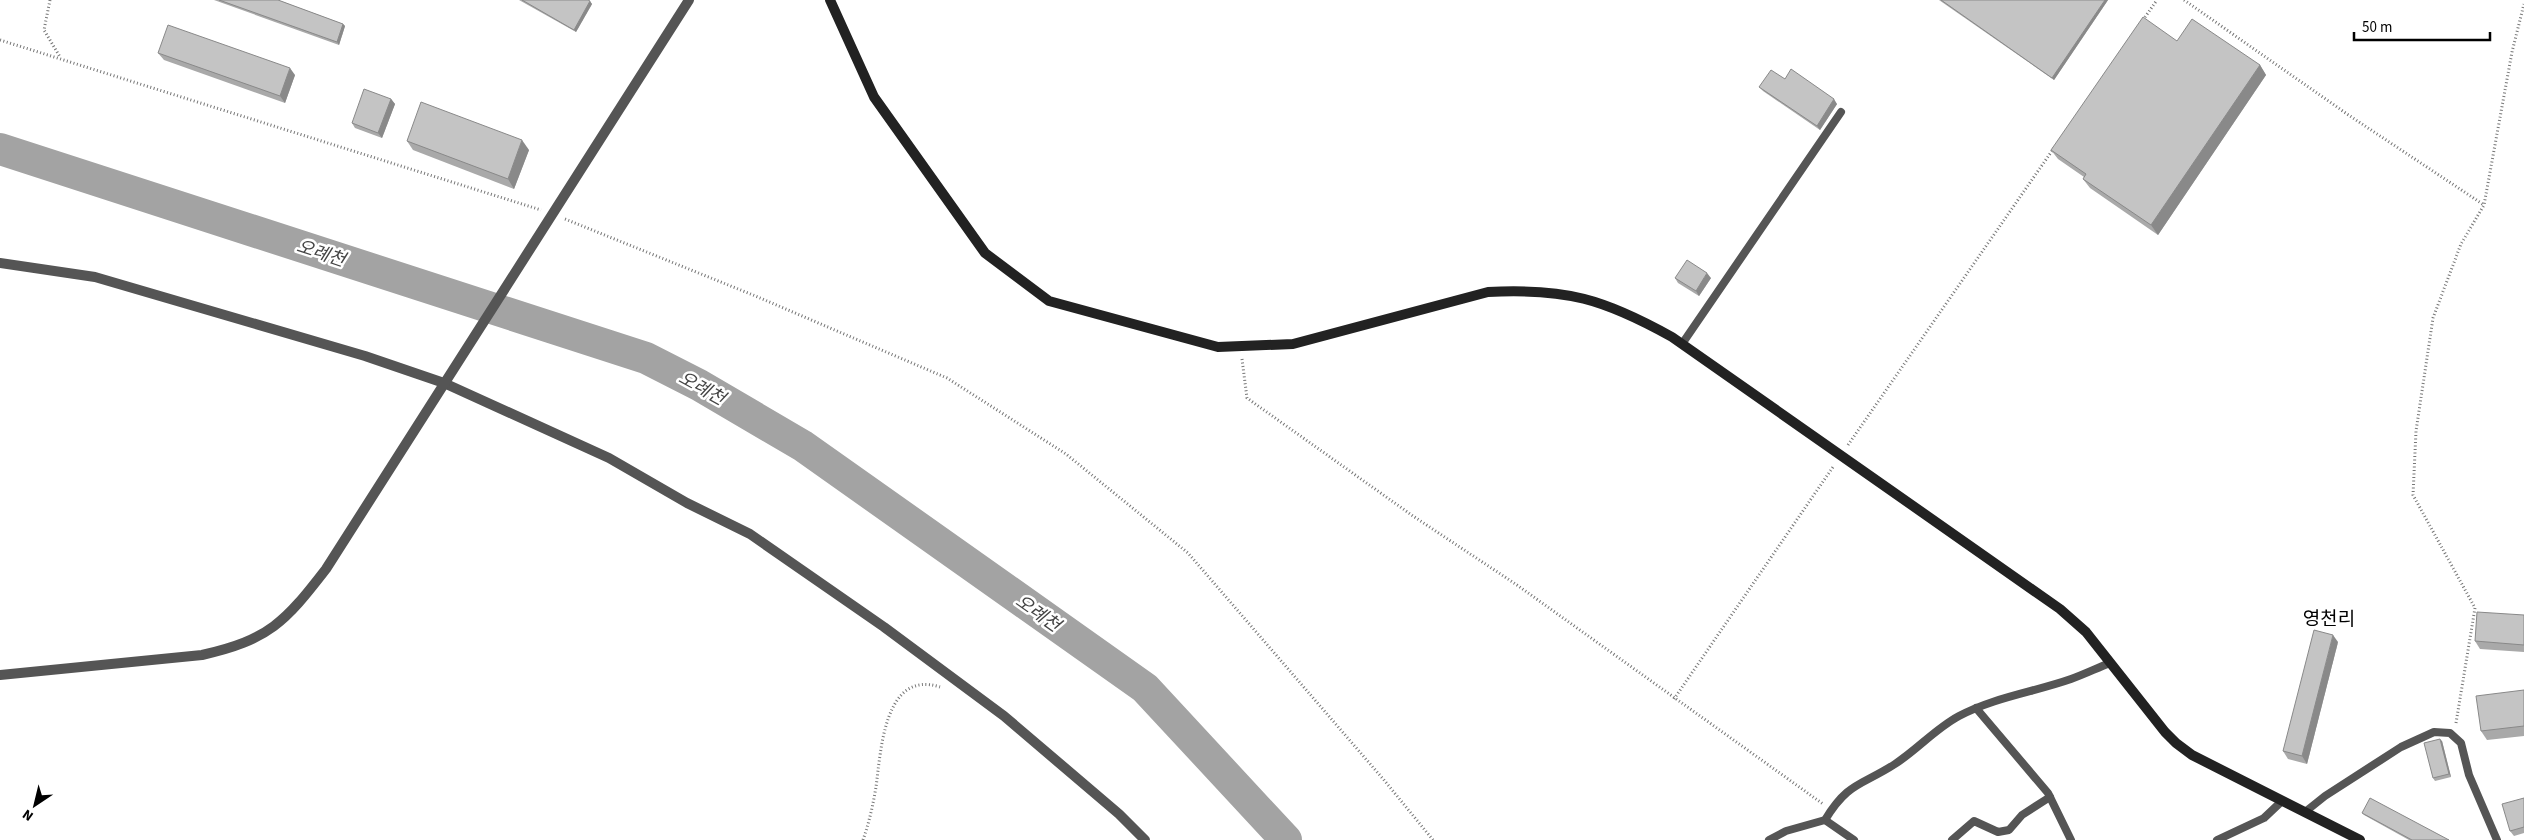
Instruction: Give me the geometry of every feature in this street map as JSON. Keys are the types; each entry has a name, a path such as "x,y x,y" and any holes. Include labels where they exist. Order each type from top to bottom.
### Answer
{"street":[{"path":"0,675 202,656 233,648 256,638 285,619 326,569 689,0"},
{"path":"830,0 874,98 985,253 1049,301 1218,347 1293,344 1461,297 1488,292 1514,290 1554,292 1599,301 1630,314 1682,344 2060,609 2086,632 2165,732 2192,755 2360,840"},
{"path":"0,263 95,277 365,356 444,383 609,458 687,503 750,534 884,627 1004,716 1119,814 1145,840"}],"lane":[{"path":"1682,344 1841,112"},
{"path":"1769,840 1786,831 1826,820 1841,796 1860,782 1892,766 1942,725 1988,702 2071,679 2110,663"},
{"path":"1976,708 2050,797 2071,840"},
{"path":"2305,812 2325,796 2423,736 2434,732 2455,735 2461,743 2468,775 2497,840"},
{"path":"1952,840 1974,821 1998,832 2009,830 2022,815 2050,797"},
{"path":"2217,840 2264,818 2282,800"},
{"path":"1826,820 1854,840"}],"path":[{"path":"50,0 44,30 60,58"},
{"path":"2140,24 2157,0"},
{"path":"2184,0 2347,114 2484,205"},
{"path":"2455,735 2475,608 2413,495 2416,431 2433,318 2461,244 2484,205 2512,52 2524,4"},
{"path":"0,40 553,214 753,295 947,378 1066,454 1188,552 1378,773 1433,840"},
{"path":"1674,699 2056,146"},
{"path":"1240,346 1247,398 1413,516 1518,585 1674,699 1832,810"},
{"path":"863,840 871,814 886,726 891,711 899,697 920,684 944,688"}],"building":[{"path":"219,0 278,0 343,24 337,42"},
{"path":"522,0 588,0 590,1 574,30"},
{"path":"1941,0 2105,0 2052,78"},
{"path":"2143,17 2177,41 2192,19 2260,65 2151,225 2083,179 2086,174 2051,150"},
{"path":"168,25 290,68 280,96 158,53"},
{"path":"1791,69 1834,99 1817,126 1759,87 1771,70 1785,79"},
{"path":"364,89 391,99 378,133 352,123"},
{"path":"421,102 522,140 508,179 407,141"},
{"path":"1687,260 1707,273 1696,291 1675,278"},
{"path":"2477,612 2524,615 2524,645 2475,641"},
{"path":"2314,630 2333,635 2302,756 2283,751"},
{"path":"2524,690 2524,726 2481,731 2476,696"},
{"path":"2440,739 2449,774 2433,778 2424,743"},
{"path":"2370,798 2449,840 2412,840 2362,813"},
{"path":"2524,798 2524,827 2510,831 2502,804"}],"waterway":[{"name":"오례천","path":"0,149 646,358 699,385 803,446 1145,688 1286,840"}],"district":[{"name":"영천리","path":"2329,618"}]}
